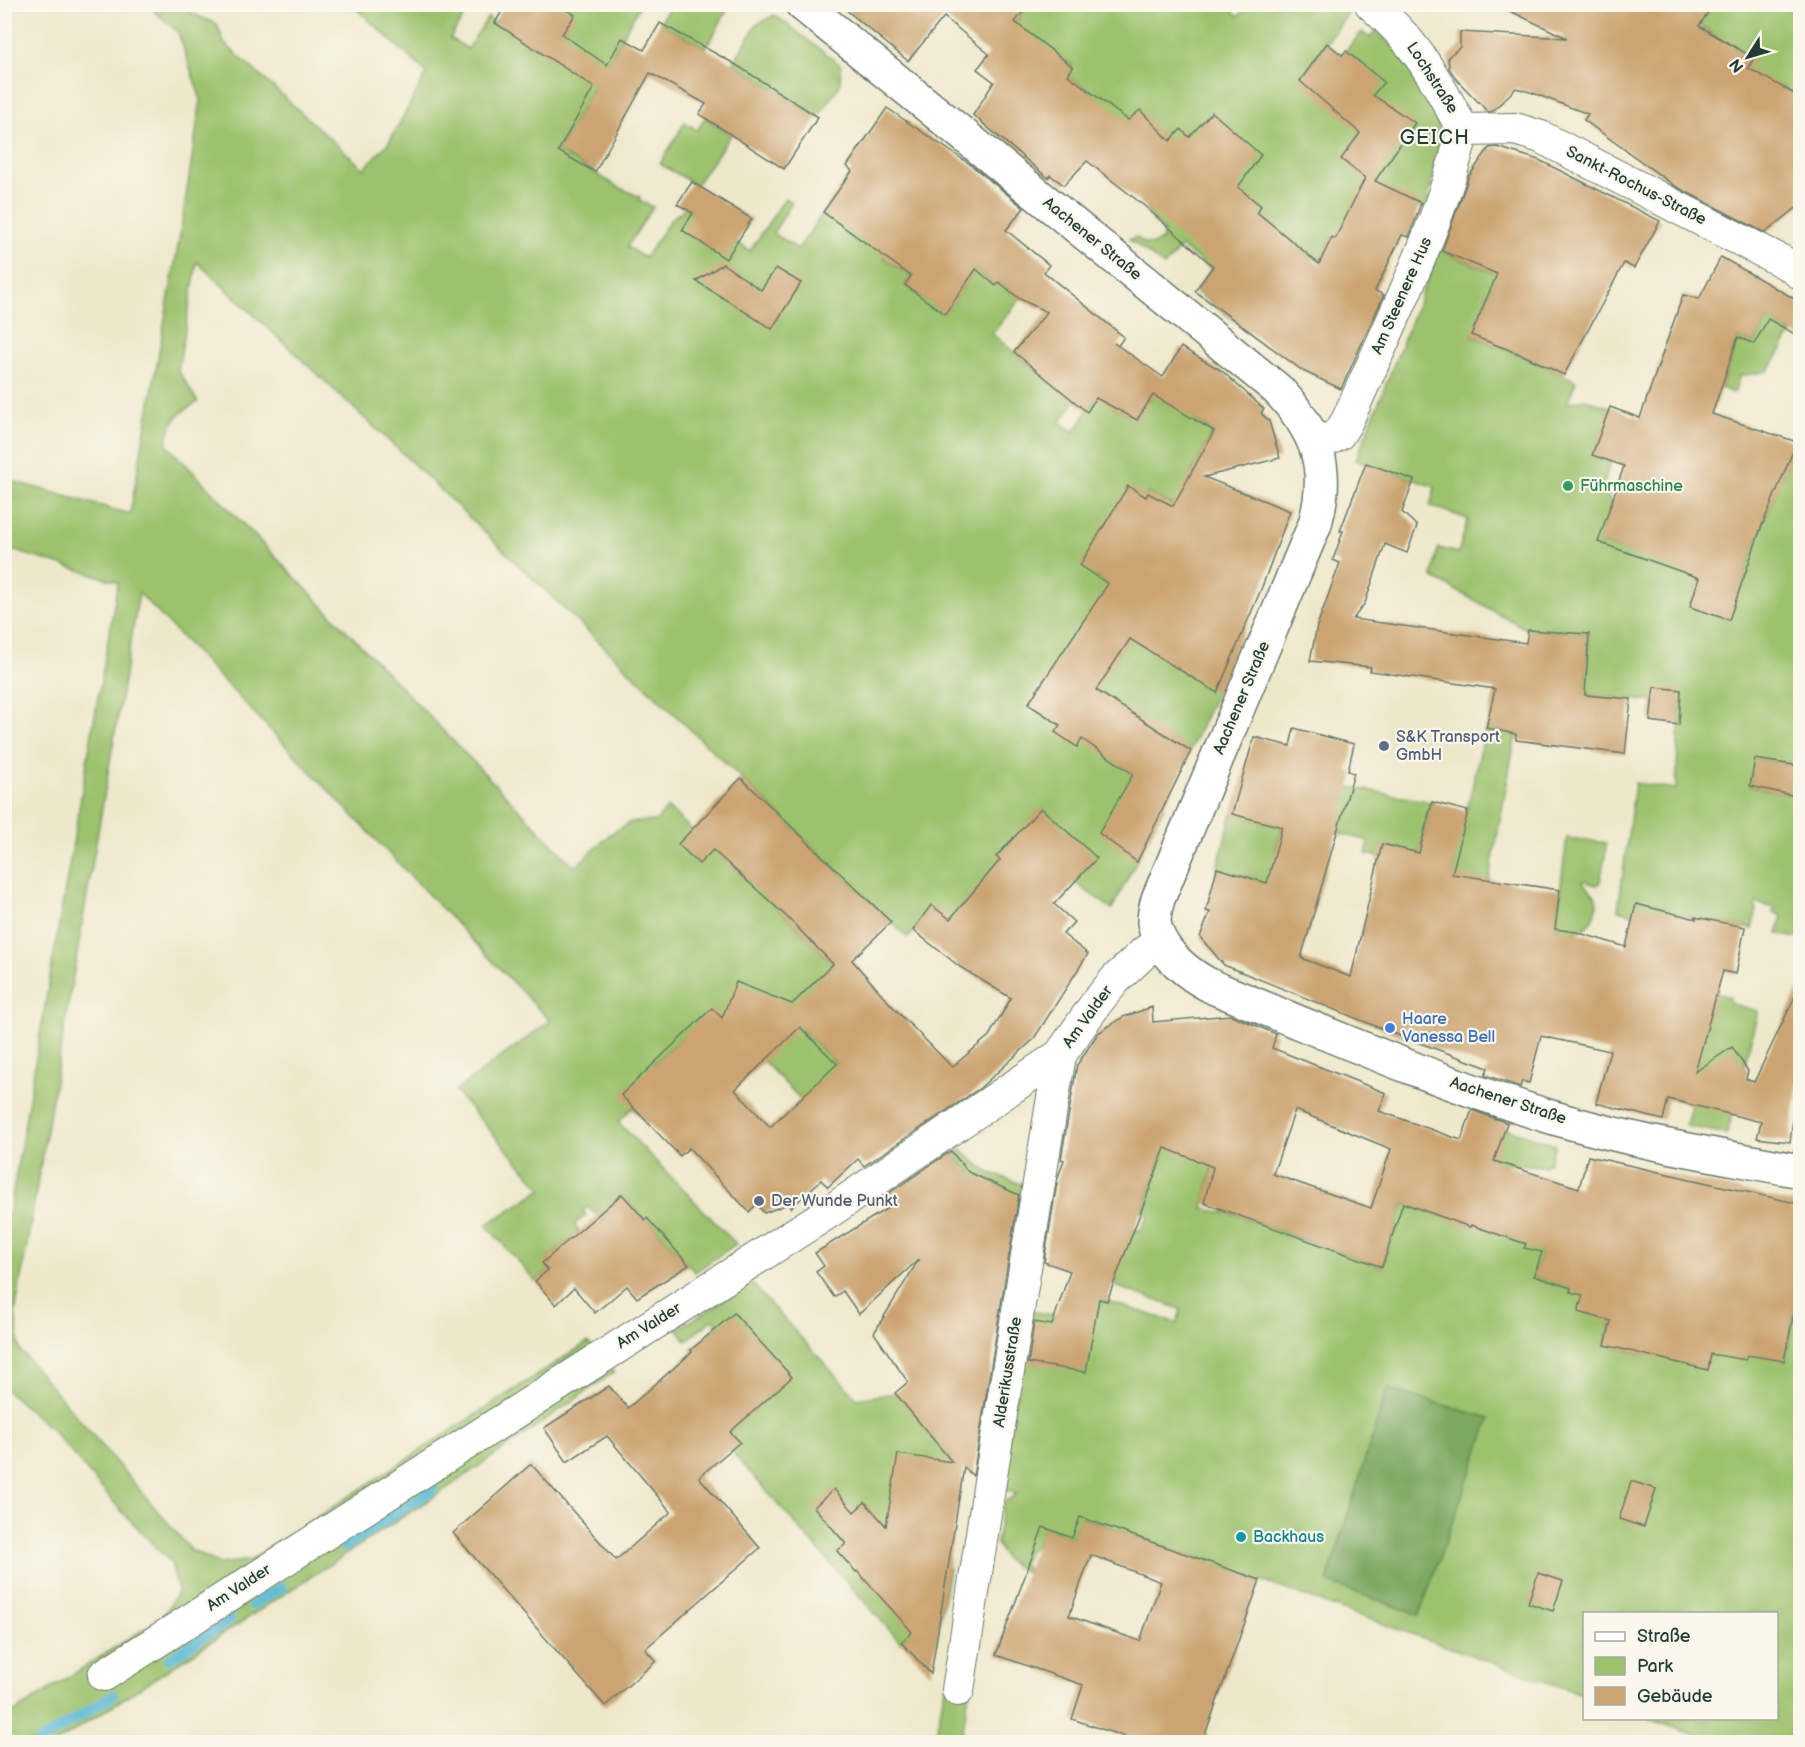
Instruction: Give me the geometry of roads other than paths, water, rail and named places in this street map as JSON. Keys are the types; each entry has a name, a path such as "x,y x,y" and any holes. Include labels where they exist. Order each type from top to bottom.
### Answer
{"street":[{"name":"Aachener Straße","path":"802,4 1277,389 1301,417 1316,446 1321,465 1322,492 1315,524 1158,898 1154,921 1162,943 1187,970 1215,988 1497,1100 1641,1141 1800,1171"},
{"name":"Lochstraße","path":"1371,4 1418,53 1464,130"},
{"name":"Sankt-Rochus-Straße","path":"1464,130 1515,129 1541,136 1797,262"},
{"name":"Am Steenere Hus","path":"1316,446 1339,434 1347,421 1428,239 1464,130"},
{"name":"Am Valder","path":"104,1675 829,1212 1060,1055 1116,979 1146,951 1162,943"},
{"name":"Alderikusstraße","path":"958,1690 1060,1055"}],"waterway":[{"path":"344,1547 433,1489"},
{"path":"252,1605 282,1587"},
{"path":"169,1659 230,1620"},
{"path":"39,1742 113,1695"}],"place":[{"name":"Führmaschine","path":"1568,486"},
{"name":"S&K Transport GmbH","path":"1384,746"},
{"name":"Haare Vanessa Bell","path":"1390,1028"},
{"name":"Der Wunde Punkt","path":"759,1201"},
{"name":"Backhaus","path":"1241,1537"}],"district":[{"name":"GEICH","path":"1435,138"}]}
